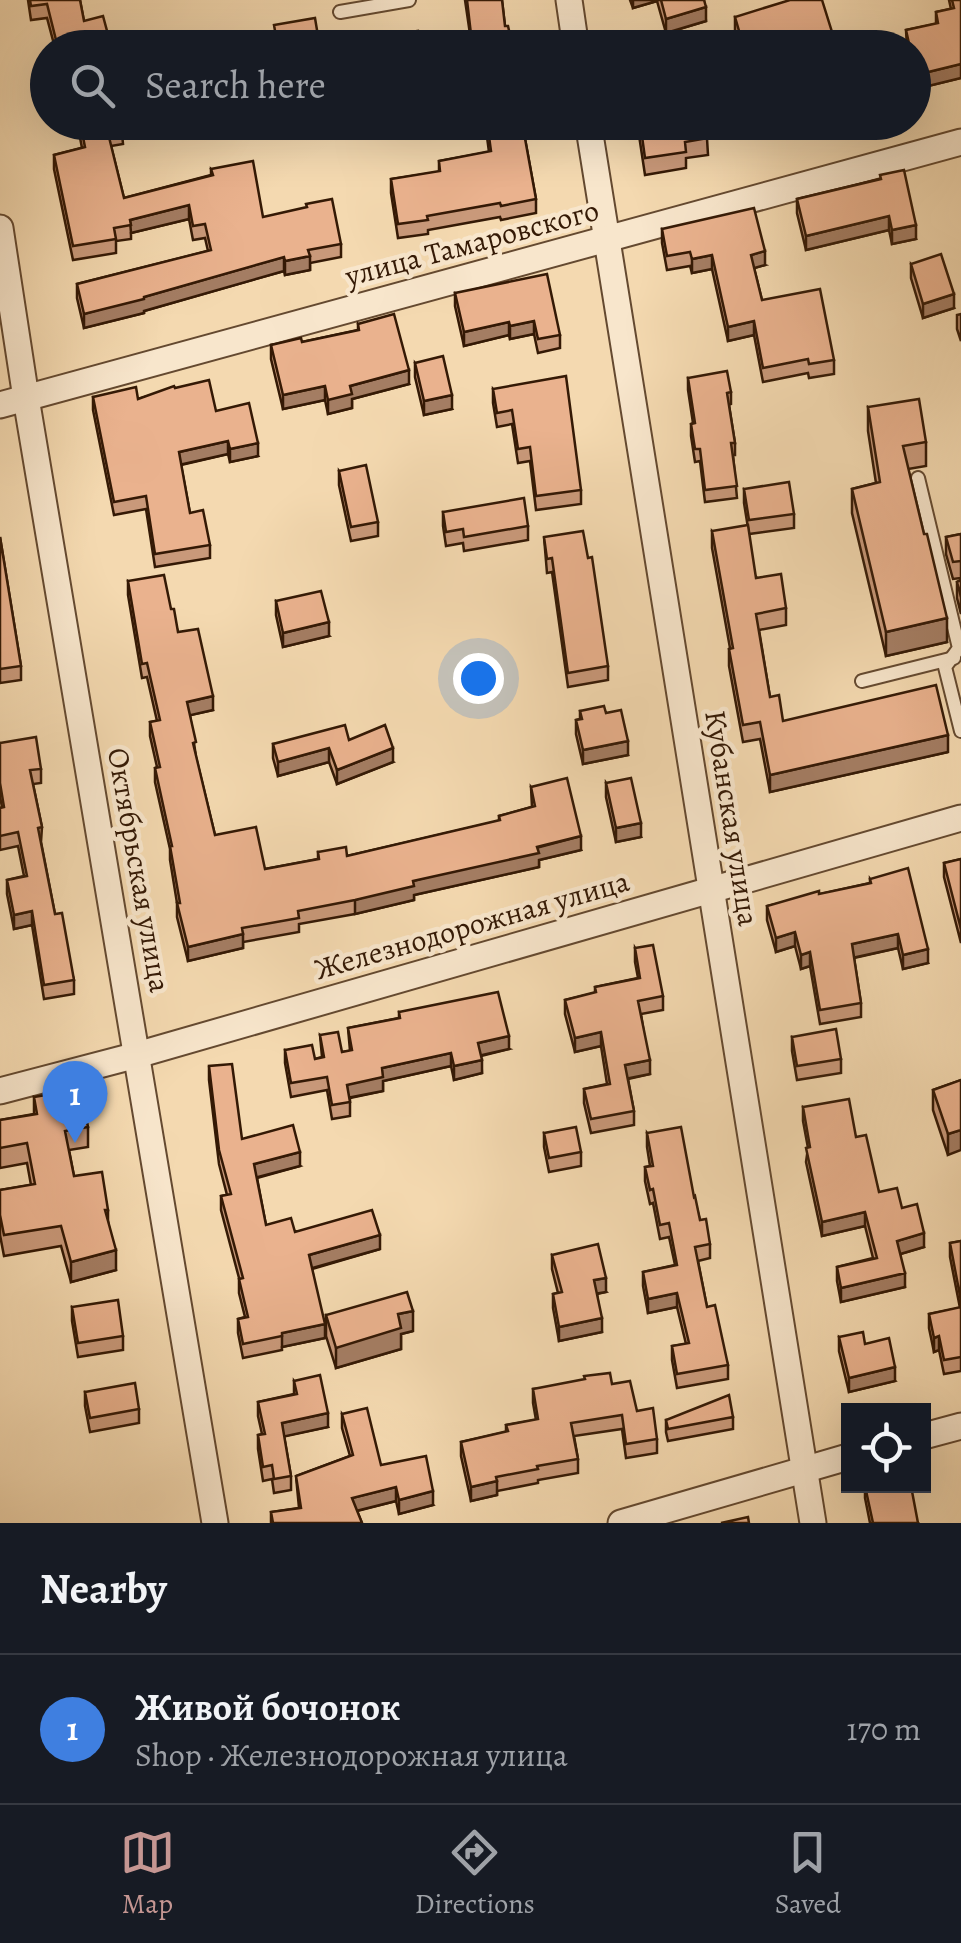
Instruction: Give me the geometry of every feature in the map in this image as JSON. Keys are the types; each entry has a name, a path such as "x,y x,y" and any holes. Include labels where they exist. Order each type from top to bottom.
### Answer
{"street":[{"path":"569,0 573,30"},
{"name":"Кубанская улица","path":"591,140 814,1523"},
{"name":"улица Тамаровского","path":"0,406 961,142"},
{"name":"Октябрьская улица","path":"0,228 215,1523"},
{"name":"Железнодорожная улица","path":"0,1091 961,818"},
{"path":"931,1434 961,1426"},
{"path":"620,1523 841,1459"}],"lane":[{"path":"340,12 409,0"},
{"path":"918,478 959,648 944,668 961,731"},
{"path":"945,590 961,587"},
{"path":"862,681 956,657"}],"building":[{"path":"30,0 80,0 84,21 103,16 107,30 54,30 47,4 31,6"},
{"path":"467,0 502,0 509,30 471,30"},
{"path":"661,0 704,0 706,7 666,19"},
{"path":"790,0 822,0 831,30 739,30 735,17"},
{"path":"952,0 961,0 961,64 931,71 931,30 906,30 938,23 936,12 954,8"},
{"path":"315,18 317,30 275,30 274,25"},
{"path":"84,140 110,140 124,198 213,175 211,169 253,161 263,217 332,199 341,244 308,250 310,256 285,261 284,257 84,314 77,284 211,250 205,224 193,226 189,205 130,220 131,225 114,228 116,239 73,246 54,155 85,147"},
{"path":"489,140 525,140 536,199 398,224 391,179 440,171 439,161 491,151"},
{"path":"642,140 696,140 685,142 686,152 645,158"},
{"path":"904,170 916,225 892,230 889,216 806,236 797,199"},
{"path":"754,208 765,251 751,255 762,300 820,289 834,360 809,364 808,359 763,368 754,321 728,327 712,255 692,259 690,252 667,256 662,229"},
{"path":"941,254 954,294 923,304 911,264"},
{"path":"547,274 560,335 538,339 534,321 464,332 455,293"},
{"path":"394,314 409,370 350,386 352,394 328,400 325,386 283,395 271,345 359,330 358,324"},
{"path":"443,356 452,395 424,401 415,363"},
{"path":"727,371 737,486 705,490 700,449 695,449 691,424 695,423 688,378"},
{"path":"566,376 581,490 536,496 530,447 518,449 512,410 497,413 493,389"},
{"path":"209,380 216,411 249,403 258,443 230,449 228,441 179,452 190,513 203,510 210,545 155,554 146,496 114,502 93,397 136,387 138,399 174,386"},
{"path":"919,399 926,442 903,446 947,618 886,632 852,489 880,482 868,407"},
{"path":"366,465 378,522 351,527 339,471"},
{"path":"789,482 794,514 749,520 744,489"},
{"path":"524,498 528,526 464,537 463,529 446,532 443,512"},
{"path":"748,525 756,578 781,574 786,608 756,614 770,697 779,695 783,721 936,685 948,735 770,775 760,722 743,725 712,531"},
{"path":"583,531 588,558 592,557 608,666 568,673 552,558 547,559 544,537"},
{"path":"961,534 961,561 953,562 946,537"},
{"path":"0,537 21,666 0,669"},
{"path":"164,575 178,632 198,629 213,696 187,702 215,835 256,827 265,869 319,859 318,852 346,847 347,856 500,820 499,816 535,806 531,787 567,778 581,836 537,847 539,853 298,911 299,918 242,928 243,934 188,947 155,768 160,767 150,722 160,720 147,663 142,664 128,581"},
{"path":"321,591 329,622 283,633 276,601"},
{"path":"604,706 606,713 621,710 628,741 583,750 576,720 582,719 580,711"},
{"path":"345,725 349,740 385,725 393,748 337,770 329,748 278,762 273,744"},
{"path":"36,737 41,769 30,770 42,827 38,828 55,914 62,913 74,980 44,985 32,911 14,915 7,880 27,876 18,832 0,836 0,808 4,807 0,743"},
{"path":"631,778 641,823 616,828 606,783"},
{"path":"961,859 961,929 944,863"},
{"path":"908,868 928,949 903,955 898,934 852,944 861,1003 820,1010 810,952 801,955 795,932 776,938 767,906 819,891 871,883 870,879"},
{"path":"653,945 663,996 638,1001 650,1060 625,1065 634,1111 591,1119 584,1089 610,1084 601,1032 575,1038 565,1000 596,992 595,987 640,978 635,948"},
{"path":"498,992 509,1036 478,1043 482,1060 454,1066 451,1053 382,1068 383,1077 347,1085 350,1102 332,1105 327,1077 291,1083 285,1050 312,1045 315,1059 324,1057 320,1035 338,1032 342,1052 352,1050 348,1028 400,1018 399,1012"},
{"path":"836,1029 841,1059 797,1066 792,1037"},
{"path":"232,1064 242,1139 293,1125 300,1152 254,1164 266,1225 291,1218 295,1232 372,1210 380,1235 309,1255 325,1324 243,1344 238,1319 248,1317 239,1279 243,1278 221,1196 231,1194 219,1150 209,1066"},
{"path":"961,1080 961,1130 948,1134 933,1090"},
{"path":"81,1089 88,1127 65,1131 74,1176 102,1172 105,1210 116,1250 71,1262 61,1226 4,1235 0,1190 35,1184 27,1143 0,1148 0,1120 37,1114 34,1097"},
{"path":"849,1099 856,1137 866,1135 879,1192 897,1188 902,1208 917,1204 924,1233 897,1241 905,1273 841,1288 837,1267 877,1258 865,1212 822,1222 806,1148 810,1147 803,1107"},
{"path":"576,1127 581,1152 549,1158 544,1133"},
{"path":"681,1127 694,1197 700,1220 706,1219 710,1244 695,1247 707,1307 715,1305 728,1365 677,1374 672,1346 689,1343 677,1293 648,1299 643,1272 677,1265 669,1223 660,1225 653,1189 650,1190 645,1167 653,1166 647,1133"},
{"path":"961,1241 961,1301 950,1243"},
{"path":"598,1244 606,1278 594,1280 602,1318 559,1327 553,1294 562,1292 552,1255"},
{"path":"407,1292 413,1311 398,1314 401,1328 336,1348 326,1315"},
{"path":"118,1300 123,1336 78,1343 72,1307"},
{"path":"961,1307 961,1357 944,1360 929,1314"},
{"path":"863,1332 865,1344 889,1338 895,1367 849,1378 839,1337"},
{"path":"610,1373 612,1384 630,1381 637,1411 653,1408 657,1439 626,1444 622,1415 571,1423 578,1459 537,1466 538,1469 496,1477 497,1481 471,1487 461,1442 508,1431 506,1425 538,1419 533,1389"},
{"path":"320,1375 328,1413 282,1423 291,1476 274,1479 272,1465 263,1467 258,1435 265,1434 258,1402 297,1394 294,1381"},
{"path":"135,1383 139,1409 90,1418 85,1392"},
{"path":"729,1395 733,1417 668,1429 666,1420"},
{"path":"367,1408 381,1465 426,1456 433,1491 399,1500 396,1487 352,1498 362,1523 273,1523 271,1512 301,1508 296,1476 353,1455 342,1414"},
{"path":"867,1493 912,1493 918,1523 873,1523"},
{"path":"748,1517 749,1523 721,1523"}],"place":[{"name":"Живой бочонок","path":"75,1143"}]}
